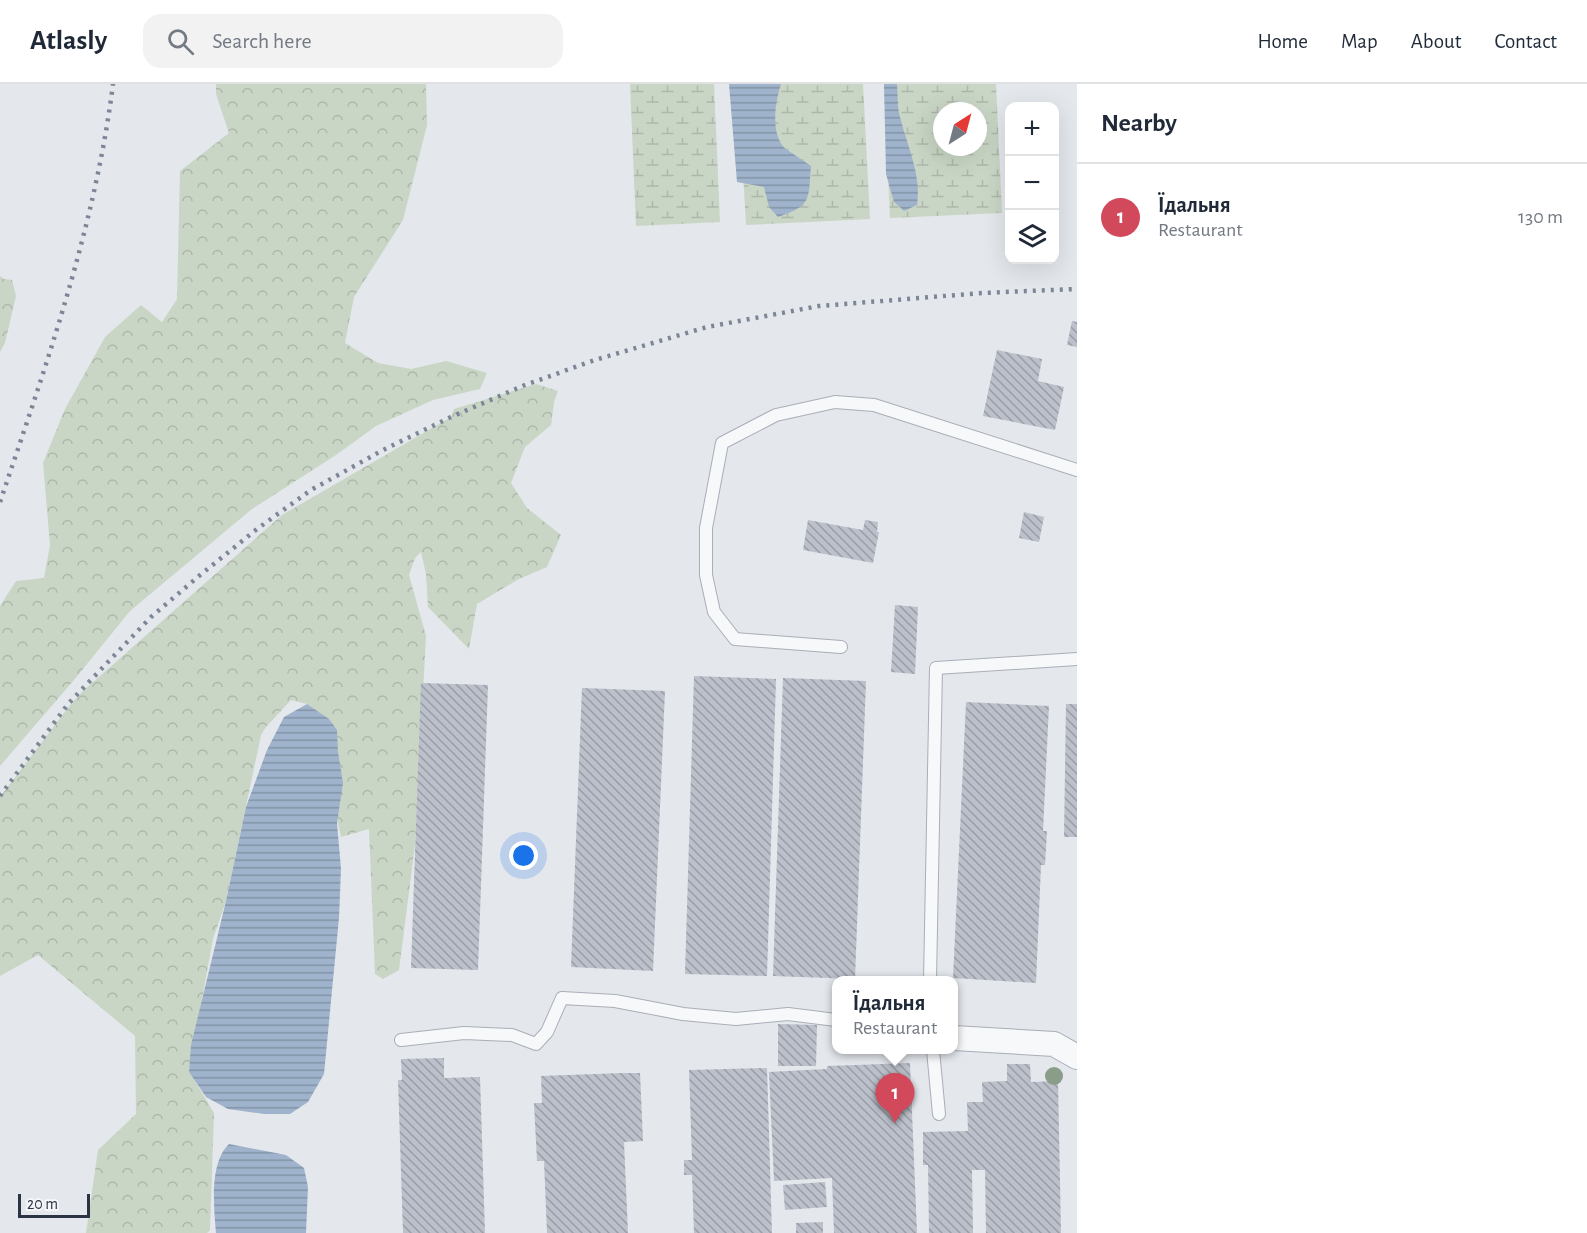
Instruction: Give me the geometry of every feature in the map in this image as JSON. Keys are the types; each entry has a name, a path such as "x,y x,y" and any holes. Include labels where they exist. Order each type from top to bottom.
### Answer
{"street":[{"path":"958,1038 1054,1044 1077,1057"}],"lane":[{"path":"841,647 735,639 714,612 706,575 706,528 722,442 776,415 835,402 874,405 1077,470"},
{"path":"930,976 936,668 1077,659"},
{"path":"401,1040 464,1033 512,1035 536,1044 547,1032 562,998 615,1000 683,1014 736,1019 788,1014 832,1019"},
{"path":"933,1054 939,1114"}],"green space":[{"path":"216,84 426,84 427,125 403,220 354,297 345,343 378,363 411,369 446,361 487,373 480,389 433,400 376,426 336,455 252,509 130,611 0,766 0,606 16,581 44,578 50,545 43,463 65,409 105,337 141,305 162,322 177,299 180,171 229,133 216,94"},
{"path":"630,84 714,84 720,222 636,226"},
{"path":"738,84 863,84 870,219 746,225"},
{"path":"884,84 996,84 1002,213 890,218"},
{"path":"0,276 12,280 16,296 5,343 0,352"},
{"path":"536,384 558,391 551,425 525,447 511,483 527,508 561,535 547,567 519,579 477,604 469,649 428,607 426,574 421,552 415,558 409,575 426,636 415,845 399,970 383,979 375,974 369,829 341,837 314,709 307,704 291,700 261,735 226,901 213,939 189,1071 214,1113 210,1230 207,1233 86,1233 98,1150 136,1114 135,1036 38,955 0,976 0,797 83,691 282,515 451,417 454,409"}],"water":[{"path":"729,84 781,84 775,118 778,136 786,149 811,166 808,193 798,209 778,217 769,207 764,187 737,182"},
{"path":"884,84 897,84 899,113 917,183 917,205 904,211 894,202 886,174"},
{"path":"307,704 329,719 337,730 343,783 337,823 341,869 339,918 324,1074 308,1102 290,1114 264,1114 228,1109 206,1097 189,1072 191,1045 246,807 267,750 284,717"},
{"path":"229,1144 286,1155 304,1168 308,1187 306,1233 216,1233 214,1186 218,1162"}],"building":[{"path":"1072,321 1077,322 1077,347 1067,345"},
{"path":"997,350 1042,359 1038,381 1064,387 1055,430 983,416"},
{"path":"1024,512 1044,517 1039,542 1019,538"},
{"path":"808,520 863,530 865,520 878,522 877,532 879,532 873,563 803,550"},
{"path":"895,605 918,607 915,674 891,672"},
{"path":"694,676 776,679 767,976 685,974"},
{"path":"783,678 866,681 855,976 832,976 832,978 773,976"},
{"path":"421,683 488,685 478,970 411,968"},
{"path":"582,688 665,691 653,971 571,967"},
{"path":"966,702 1049,706 1043,831 1047,831 1045,865 1041,865 1036,983 958,978 958,976 953,976"},
{"path":"1066,704 1077,704 1077,837 1064,837"},
{"path":"778,1024 817,1025 816,1066 778,1066"},
{"path":"444,1058 444,1078 480,1077 485,1233 403,1233 398,1080 402,1080 401,1059"},
{"path":"910,1063 917,1233 834,1233 832,1178 774,1181 769,1072 827,1069 827,1066"},
{"path":"1007,1064 1030,1064 1031,1082 1058,1081 1061,1233 986,1233 985,1170 972,1170 973,1233 929,1233 928,1165 923,1165 923,1132 968,1131 967,1102 983,1102 982,1082 1007,1081"},
{"path":"767,1068 772,1233 694,1233 692,1175 684,1175 684,1160 692,1160 689,1070"},
{"path":"640,1073 643,1141 624,1142 628,1233 547,1233 544,1161 537,1161 534,1103 542,1103 541,1076"},
{"path":"825,1182 827,1207 785,1210 783,1185"},
{"path":"823,1222 823,1233 796,1233 796,1223"}],"railway":[{"path":"0,502 67,296 94,191 113,84"},
{"path":"0,796 68,704 151,617 199,576 257,529 311,490 383,450 451,417 525,385 595,360 707,327 819,306 982,293 1077,289"}],"place":[{"name":"Їдальня","path":"895,1123"}]}
